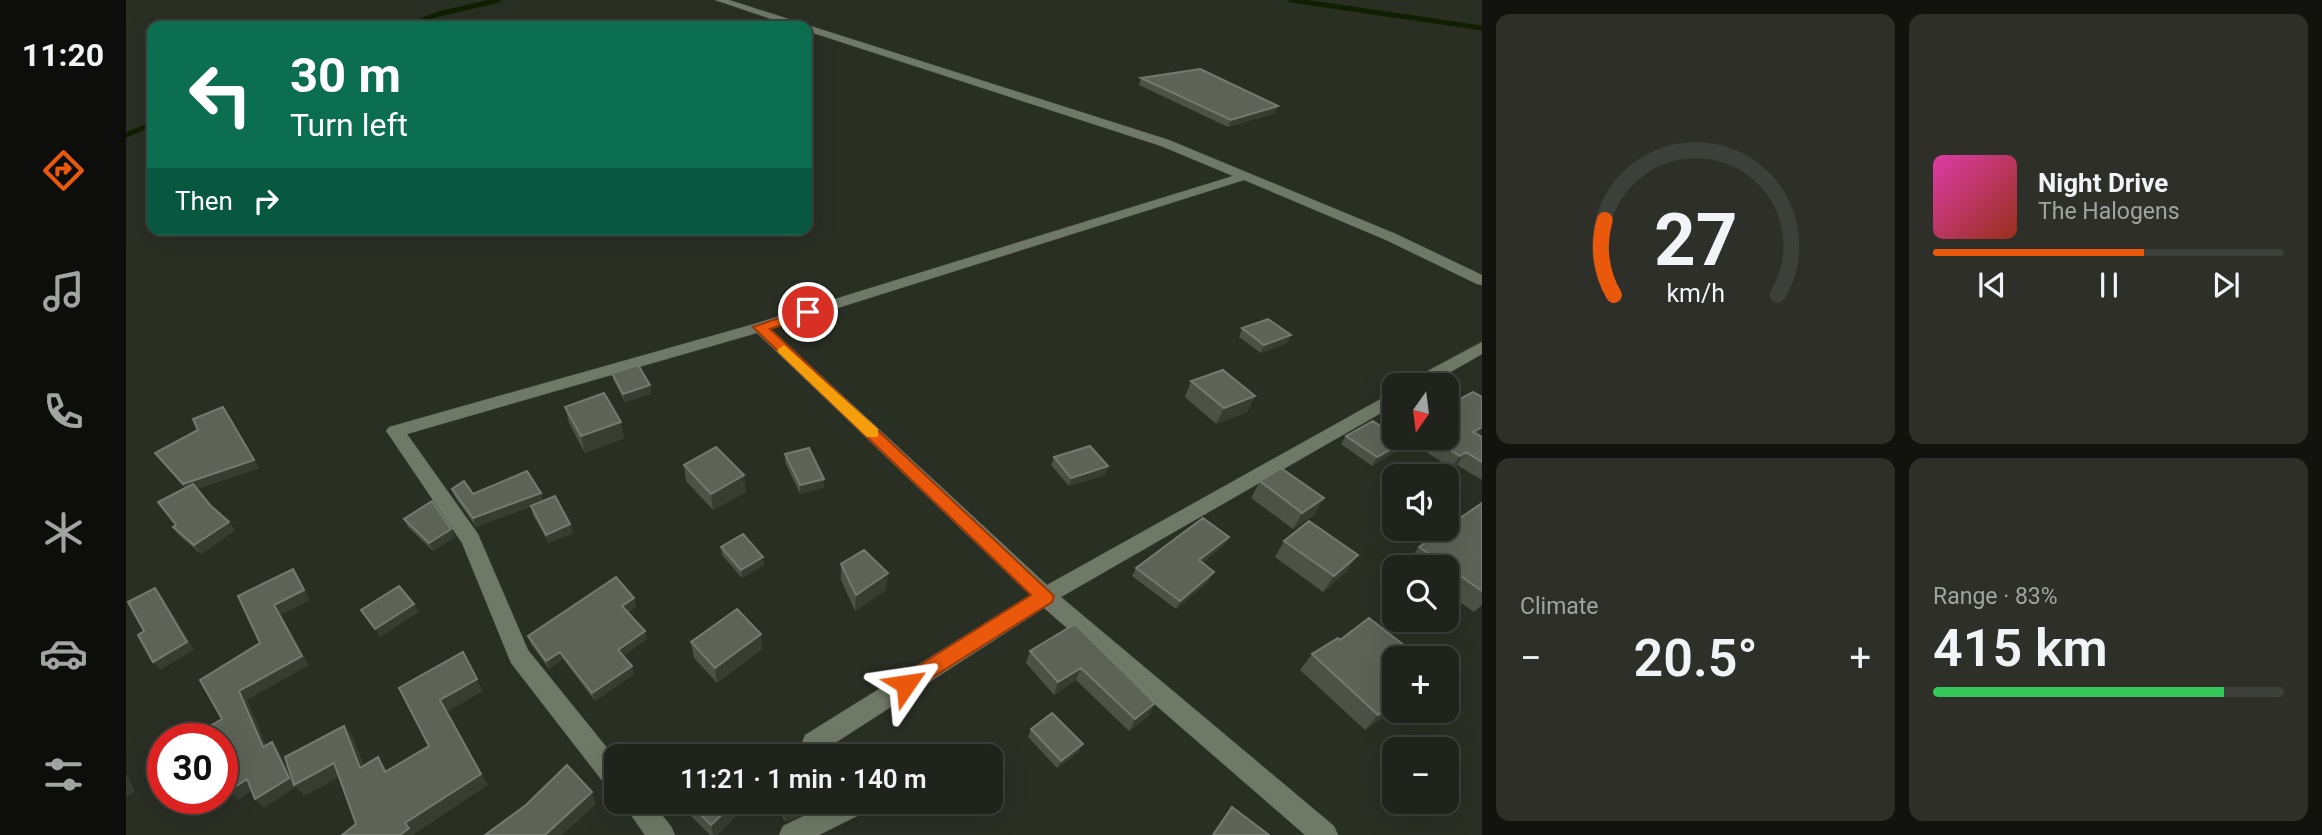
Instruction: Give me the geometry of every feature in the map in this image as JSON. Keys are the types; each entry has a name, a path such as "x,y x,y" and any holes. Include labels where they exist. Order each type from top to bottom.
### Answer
{"street":[{"path":"720,0 785,21"},
{"path":"812,30 1165,143 1391,237 1482,281"},
{"path":"604,763 519,656 471,540 395,431 760,327 1242,177"},
{"path":"760,327 1045,596 1325,835"},
{"path":"1436,373 1482,347"},
{"path":"815,744 1045,596 1382,404"},
{"path":"645,814 662,835"},
{"path":"792,835 834,814"}],"building":[{"path":"1200,69 1278,106 1231,120 1141,78"},
{"path":"1268,319 1291,335 1264,345 1242,328"},
{"path":"638,365 650,385 623,394 612,373"},
{"path":"1223,370 1255,396 1224,408 1191,381"},
{"path":"1473,392 1482,397 1482,427 1473,432 1482,437 1482,462 1466,452 1460,456 1450,450 1460,450 1460,399"},
{"path":"604,393 621,422 581,436 565,407"},
{"path":"223,407 254,460 183,484 155,453 198,430 193,419"},
{"path":"1373,421 1382,427 1382,450 1390,450 1377,457 1346,436"},
{"path":"1090,446 1108,466 1071,478 1054,457"},
{"path":"716,447 744,475 711,494 684,465"},
{"path":"809,448 824,479 800,485 785,454"},
{"path":"1281,468 1324,498 1302,513 1260,481"},
{"path":"527,471 541,493 473,518 452,489 464,481 473,494"},
{"path":"193,484 210,505 229,522 194,545 173,527 176,525 158,502"},
{"path":"555,496 570,524 546,535 531,506"},
{"path":"432,501 451,529 429,543 404,519"},
{"path":"1482,503 1482,591 1459,575 1459,555 1430,555 1419,547 1428,541 1459,541 1459,519"},
{"path":"1203,518 1229,537 1199,560 1214,572 1180,601 1136,568"},
{"path":"1309,521 1358,555 1334,576 1284,541"},
{"path":"743,534 763,557 741,570 721,547"},
{"path":"864,550 888,573 856,595 841,564"},
{"path":"293,569 304,590 274,605 302,656 239,691 263,747 272,742 289,778 255,799 247,779 238,785 238,723 215,723 222,719 200,680 260,643 238,596"},
{"path":"616,577 634,598 622,606 645,631 618,650 632,666 592,693 560,652 546,661 528,636"},
{"path":"399,586 414,604 375,629 361,610"},
{"path":"155,588 187,642 153,662 138,635 144,631 128,602"},
{"path":"737,609 761,634 715,668 691,642"},
{"path":"1369,618 1382,628 1382,632 1387,632 1405,646 1382,646 1382,712 1378,715 1312,654 1338,638 1340,640"},
{"path":"1075,624 1155,703 1135,719 1081,668 1058,682 1030,651"},
{"path":"463,652 477,679 440,700 481,774 405,823 409,828 400,835 342,835 356,824 334,763 294,785 285,757 344,726 360,768 378,757 385,772 429,746 399,688"},
{"path":"1052,713 1083,744 1061,761 1031,729"},
{"path":"567,765 592,792 545,835 485,835 526,805"},
{"path":"1232,807 1269,835 1213,835"},
{"path":"700,814 722,814 711,825"}],"waterway":[{"path":"420,21 499,0"},
{"path":"1291,0 1482,28"},
{"path":"126,135 147,126"}],"slow traffic":[{"path":"784,350 872,433"}],"route":[{"path":"808,312 760,327 1045,596 906,684"}]}
